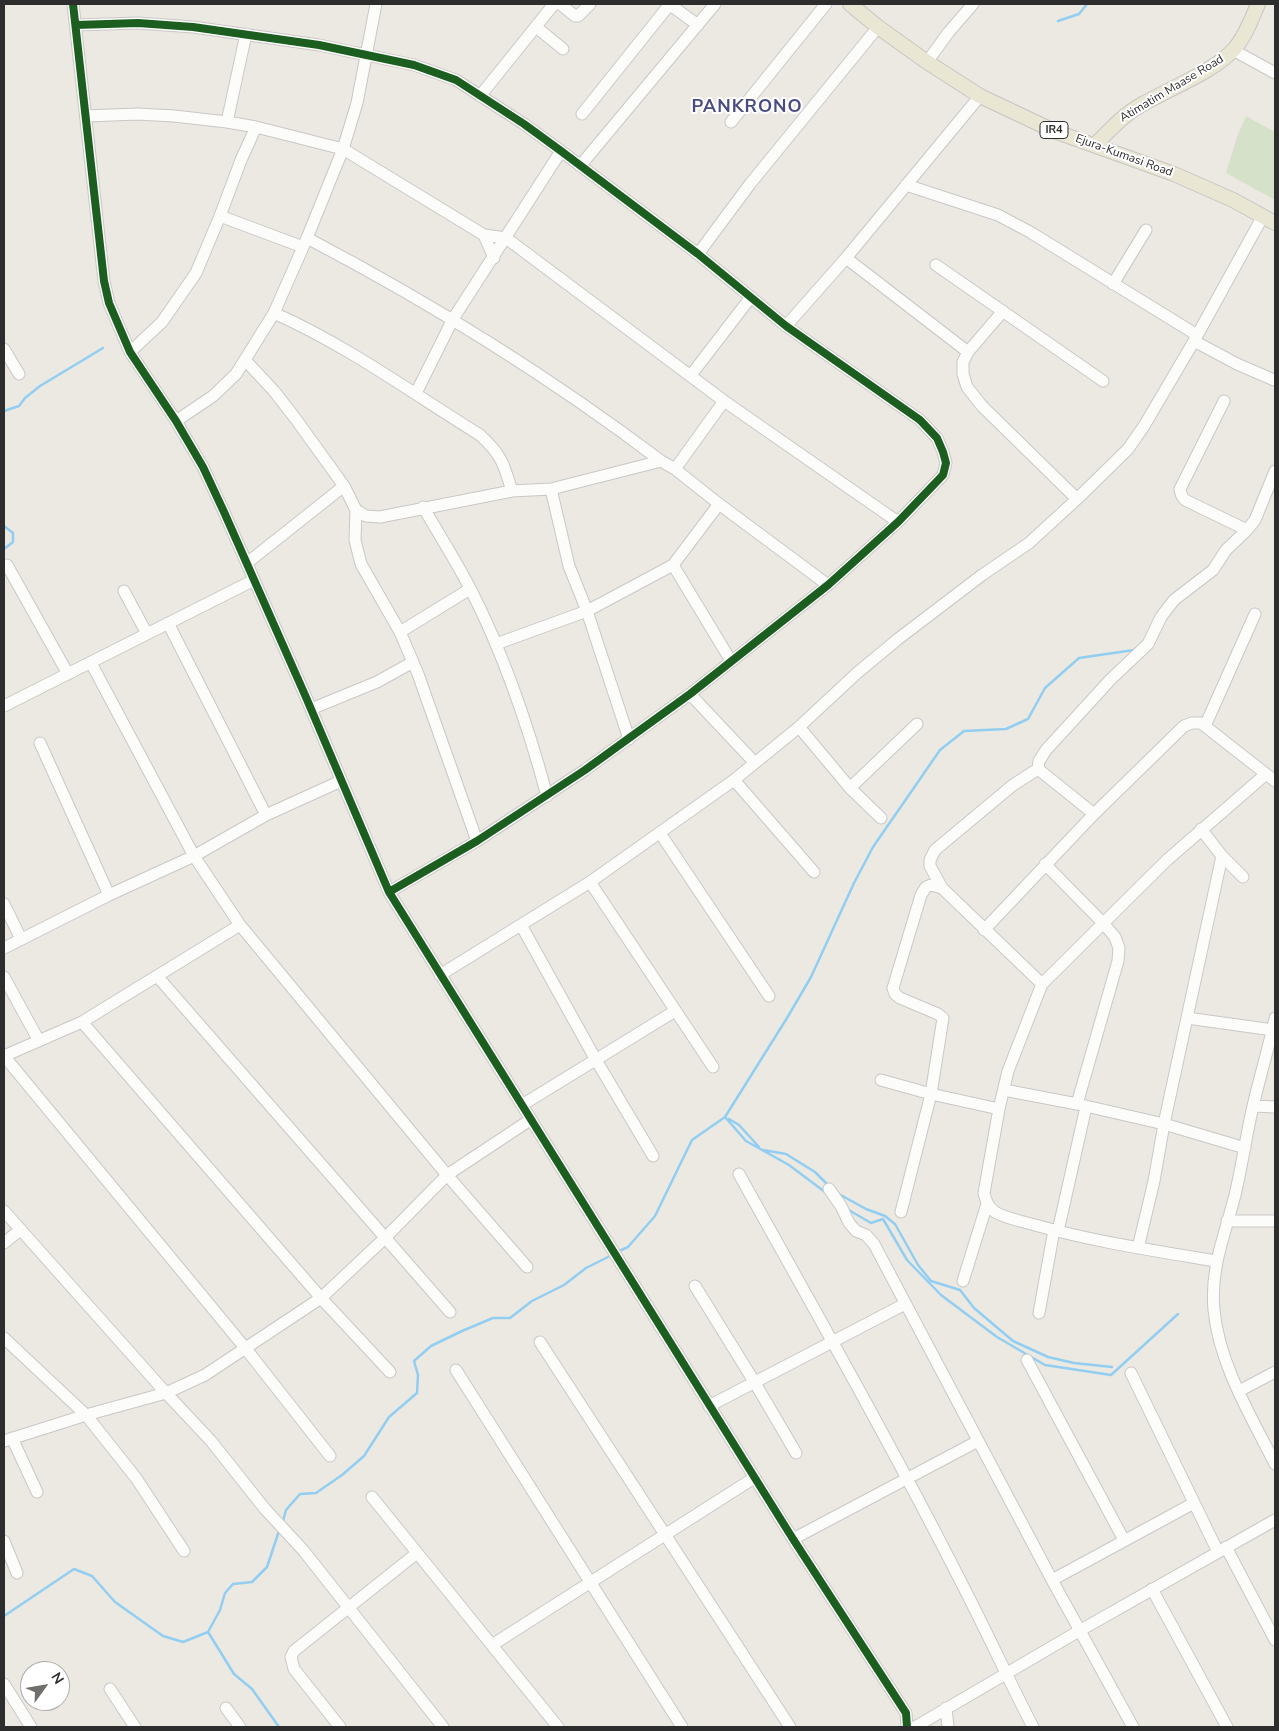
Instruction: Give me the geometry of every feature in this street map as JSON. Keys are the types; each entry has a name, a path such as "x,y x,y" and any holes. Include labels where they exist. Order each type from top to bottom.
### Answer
{"main road":[{"name":"Ejura-Kumasi Road","path":"850,4 878,27 927,62 980,96 1054,130 1174,174 1275,223"},
{"name":"Atimatim Maase Road","path":"1095,145 1120,118 1140,105 1188,80 1221,60 1233,50 1246,32 1258,4"}],"street":[{"path":"73,4 104,281 109,303 130,352 176,421 203,467 311,708 388,892 754,1478 906,1713 907,1727"},
{"path":"176,421 213,396 236,374 274,313 343,149 357,103 376,4"},
{"path":"480,96 554,4"},
{"path":"560,4 575,16 578,16 590,4"},
{"path":"582,114 670,4 698,25"},
{"path":"580,166 715,4"},
{"path":"731,122 826,4"},
{"path":"927,62 948,33 973,4"},
{"path":"76,25 147,24 193,27 246,34 366,54 414,65 456,80 561,151 698,254 786,326 920,420 937,438 946,463 943,475 898,522 828,585 690,694 546,796 477,841 388,892"},
{"path":"536,27 563,49"},
{"path":"698,254 750,184 878,27"},
{"path":"227,122 246,34"},
{"path":"1233,50 1275,73"},
{"path":"786,326 846,258 980,96"},
{"path":"86,116 138,114 227,122 256,127 343,149 484,235 506,238 724,401 898,522"},
{"path":"130,352 162,322 196,272 256,127"},
{"path":"416,393 453,319 494,258 561,151"},
{"path":"906,185 998,215 1030,232 1237,364 1274,380"},
{"path":"220,216 305,242 370,271 453,319 575,399 661,461 675,468 718,504 828,585"},
{"path":"440,975 590,882 734,780 799,727 857,673 898,639 982,575 1029,543 1077,499 1128,449 1144,426 1263,216"},
{"path":"1113,284 1146,230"},
{"path":"484,235 494,258"},
{"path":"846,258 968,352"},
{"path":"936,265 1103,381"},
{"path":"691,375 751,297"},
{"path":"1003,311 968,352 963,362 963,374 967,387 982,406 1077,499"},
{"path":"274,313 318,333 480,435 495,449 505,466 512,490"},
{"path":"4,349 19,374"},
{"path":"245,360 274,391 344,486 356,510 355,540 361,564 400,632 413,662 430,703 477,841"},
{"path":"675,468 724,401"},
{"path":"1224,402 1180,489 1183,499 1247,530"},
{"path":"356,510 366,516 380,517 512,490 551,489 661,461"},
{"path":"1042,984 942,888 930,866 930,860 935,850 1013,785 1038,769 1039,762 1046,750 1111,679 1148,644 1161,617 1174,600 1213,570 1226,550 1247,530 1255,520 1274,475"},
{"path":"247,563 344,486"},
{"path":"551,489 569,566 587,611 629,739"},
{"path":"496,644 587,611 673,565 718,504"},
{"path":"423,507 470,589 496,644 532,743 546,796"},
{"path":"7,565 68,674"},
{"path":"673,565 731,661"},
{"path":"4,706 254,580"},
{"path":"400,632 470,589"},
{"path":"124,591 147,634"},
{"path":"1205,726 1255,614"},
{"path":"168,623 266,815"},
{"path":"311,708 377,682 413,662"},
{"path":"91,663 194,856 240,925 447,1175 527,1267"},
{"path":"690,694 755,763"},
{"path":"984,930 1044,864 1184,726 1192,722 1201,723 1271,778 1201,829 1042,984 1008,1071 984,1193 987,1204 995,1212 1006,1217 1056,1231 1138,1248 1216,1260"},
{"path":"850,788 917,724"},
{"path":"799,727 850,788 881,818"},
{"path":"40,743 109,895"},
{"path":"1038,769 1094,814"},
{"path":"4,948 109,895 194,856 266,815 341,780"},
{"path":"734,780 814,872"},
{"path":"1201,829 1222,856 1244,877"},
{"path":"660,832 769,996"},
{"path":"1138,1248 1222,856"},
{"path":"1039,1313 1082,1105 1118,961 1119,948 1115,937 1104,923 1044,864"},
{"path":"590,882 713,1067"},
{"path":"901,1212 931,1094 943,1018 938,1014 900,998 894,994 893,988 921,895 926,887 931,885 942,888"},
{"path":"4,904 21,939"},
{"path":"240,925 82,1022 4,1056 246,1349 330,1456"},
{"path":"521,925 596,1060 653,1156"},
{"path":"157,976 450,1312"},
{"path":"4,977 39,1041"},
{"path":"522,1105 675,1011"},
{"path":"1187,1018 1273,1030"},
{"path":"1275,1018 1272,1046 1253,1106 1234,1197 1216,1260 1213,1280 1214,1311 1222,1348 1239,1391 1275,1463"},
{"path":"82,1022 321,1298 390,1372"},
{"path":"881,1080 931,1094 999,1109"},
{"path":"1004,1090 1082,1105 1164,1124 1245,1148"},
{"path":"1253,1106 1275,1107"},
{"path":"37,1492 8,1439 166,1393 205,1375 321,1298 386,1238 447,1175 530,1120"},
{"path":"739,1174 833,1343 961,1582 1005,1674 1033,1727"},
{"path":"828,1189 841,1206 849,1223 870,1239 1079,1631 1133,1727"},
{"path":"962,1281 987,1204"},
{"path":"4,1211 211,1441 302,1550 443,1727"},
{"path":"1227,1221 1275,1221"},
{"path":"4,1244 20,1230"},
{"path":"694,1286 796,1452"},
{"path":"709,1406 905,1304"},
{"path":"4,1338 86,1415 136,1478 184,1550"},
{"path":"540,1342 790,1727"},
{"path":"1027,1360 1124,1540"},
{"path":"456,1370 682,1727"},
{"path":"1239,1391 1275,1372"},
{"path":"1131,1373 1194,1503 1275,1640"},
{"path":"793,1539 978,1441"},
{"path":"492,1645 754,1478"},
{"path":"372,1498 558,1727"},
{"path":"1052,1580 1194,1503"},
{"path":"915,1727 1275,1520"},
{"path":"4,1541 17,1573"},
{"path":"340,1727 294,1669 291,1657 297,1647 348,1609 417,1553"},
{"path":"1152,1589 1227,1727"},
{"path":"4,1684 31,1727"},
{"path":"110,1689 134,1727"},
{"path":"226,1708 240,1727"},
{"path":"946,1708 948,1727"}],"green space":[{"path":"1246,116 1275,132 1275,200 1226,173 1237,137"}],"waterway":[{"path":"1058,21 1079,14 1087,4"},
{"path":"4,411 19,406 25,398 40,386 103,348"},
{"path":"4,526 13,533 13,542 4,549"},
{"path":"617,1252 628,1247 655,1216 692,1140 725,1117 811,977 854,883 873,847 940,750 964,731 1006,729 1028,719 1045,688 1079,658 1134,650"},
{"path":"725,1117 746,1141 789,1165 825,1192"},
{"path":"729,1119 739,1125 759,1147"},
{"path":"763,1150 786,1154 815,1172 829,1186"},
{"path":"837,1193 866,1209 885,1216 895,1224 918,1265 931,1281 960,1290 974,1308 1013,1341 1048,1357 1074,1363 1112,1367"},
{"path":"847,1209 871,1223 883,1219 907,1260 941,1295 997,1337 1045,1365 1111,1375 1178,1314"},
{"path":"283,1521 286,1510 300,1494 316,1493 342,1475 364,1456 389,1417 417,1393 418,1375 414,1361 431,1346 493,1318 510,1318 532,1301 564,1285 586,1268 612,1255"},
{"path":"4,1616 74,1569 92,1576 115,1602 163,1636 183,1642 208,1632 220,1610 225,1593 233,1584 252,1582 267,1567 279,1531"},
{"path":"208,1632 234,1674 252,1689 279,1727"}],"cycle path":[{"path":"73,4 104,281 109,303 130,352 176,421 203,467 305,695 389,892 793,1539 906,1713 907,1727"},
{"path":"76,25 138,23 193,27 319,45 414,65 456,80 524,124 561,151 698,254 786,326 920,420 937,438 943,452 946,463 943,475 898,522 828,585 690,694 585,770 477,841 389,892"}],"district":[{"name":"PANKRONO","path":"747,108"}]}
